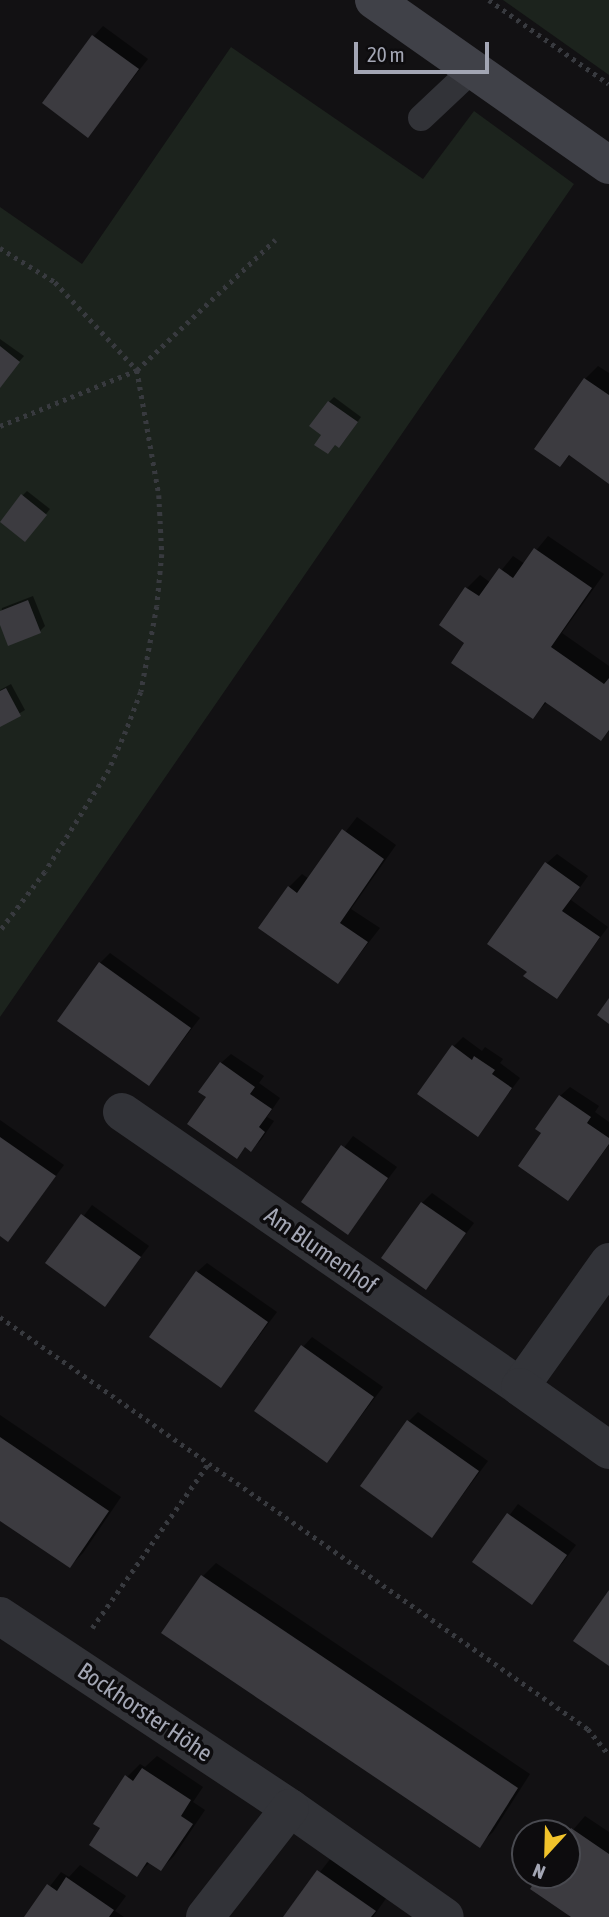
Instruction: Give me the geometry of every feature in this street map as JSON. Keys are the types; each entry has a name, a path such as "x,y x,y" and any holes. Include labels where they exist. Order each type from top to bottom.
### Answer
{"main road":[{"path":"374,0 609,165"}],"street":[{"name":"Am Blumenhof","path":"122,1112 609,1450"},
{"path":"520,1387 609,1262"},
{"name":"Bockhorster Höhe","path":"0,1616 290,1808 445,1917"},
{"path":"205,1917 290,1808"}],"lane":[{"path":"421,118 472,70"}],"path":[{"path":"489,0 609,84"},
{"path":"0,426 137,370 275,240"},
{"path":"0,248 55,282 137,370 159,495 162,554 141,692 109,770 45,872 0,931"},
{"path":"0,1317 588,1729 609,1755"},
{"path":"68,1661 209,1463"}],"shaded area":[{"path":"503,0 609,0 609,75"},
{"path":"231,47 423,179 474,111 574,184 0,1017 0,207 82,264"}],"building":[{"path":"92,35 139,69 88,138 42,103"},
{"path":"0,346 20,362 0,388"},
{"path":"584,378 609,395 609,484 569,455 560,467 534,449"},
{"path":"328,401 358,422 339,448 335,445 328,454 314,445 321,435 309,426"},
{"path":"21,494 47,515 25,542 0,522"},
{"path":"534,548 592,588 551,647 604,684 609,678 609,730 601,741 545,702 533,719 451,663 464,643 439,625 465,587 479,596 499,568 513,578"},
{"path":"28,600 41,633 8,646 0,625 0,611"},
{"path":"6,688 21,716 0,727 0,691"},
{"path":"342,829 384,859 340,923 368,942 338,984 258,928 288,886 297,893"},
{"path":"545,862 580,887 562,911 600,937 557,999 523,976 527,972 487,944"},
{"path":"99,962 191,1028 149,1086 57,1021"},
{"path":"609,998 609,1024 597,1015"},
{"path":"452,1045 472,1060 474,1056 495,1070 492,1074 512,1088 478,1137 417,1094"},
{"path":"220,1062 255,1087 250,1094 272,1109 259,1127 265,1132 251,1152 245,1147 237,1159 187,1124 206,1097 198,1092"},
{"path":"559,1095 591,1117 587,1123 609,1138 609,1144 568,1201 518,1166 541,1133 535,1129"},
{"path":"0,1137 56,1176 8,1242 0,1236"},
{"path":"341,1145 388,1178 348,1235 301,1202"},
{"path":"421,1202 466,1233 426,1290 381,1258"},
{"path":"81,1214 141,1257 105,1307 45,1263"},
{"path":"196,1271 268,1322 221,1388 149,1337"},
{"path":"301,1345 374,1397 327,1463 254,1411"},
{"path":"407,1420 479,1471 432,1538 360,1486"},
{"path":"0,1437 109,1511 70,1568 0,1521"},
{"path":"507,1513 567,1555 532,1605 472,1562"},
{"path":"201,1575 518,1788 480,1848 161,1633"},
{"path":"609,1590 609,1666 573,1641"},
{"path":"142,1768 191,1800 181,1816 193,1824 161,1871 147,1862 137,1877 89,1845 100,1828 93,1824 125,1775 133,1781"},
{"path":"581,1835 609,1854 609,1917 571,1917 530,1889 581,1889"},
{"path":"317,1870 376,1911 371,1917 283,1917"},
{"path":"66,1877 114,1910 109,1917 24,1917 47,1884 57,1891"}]}
